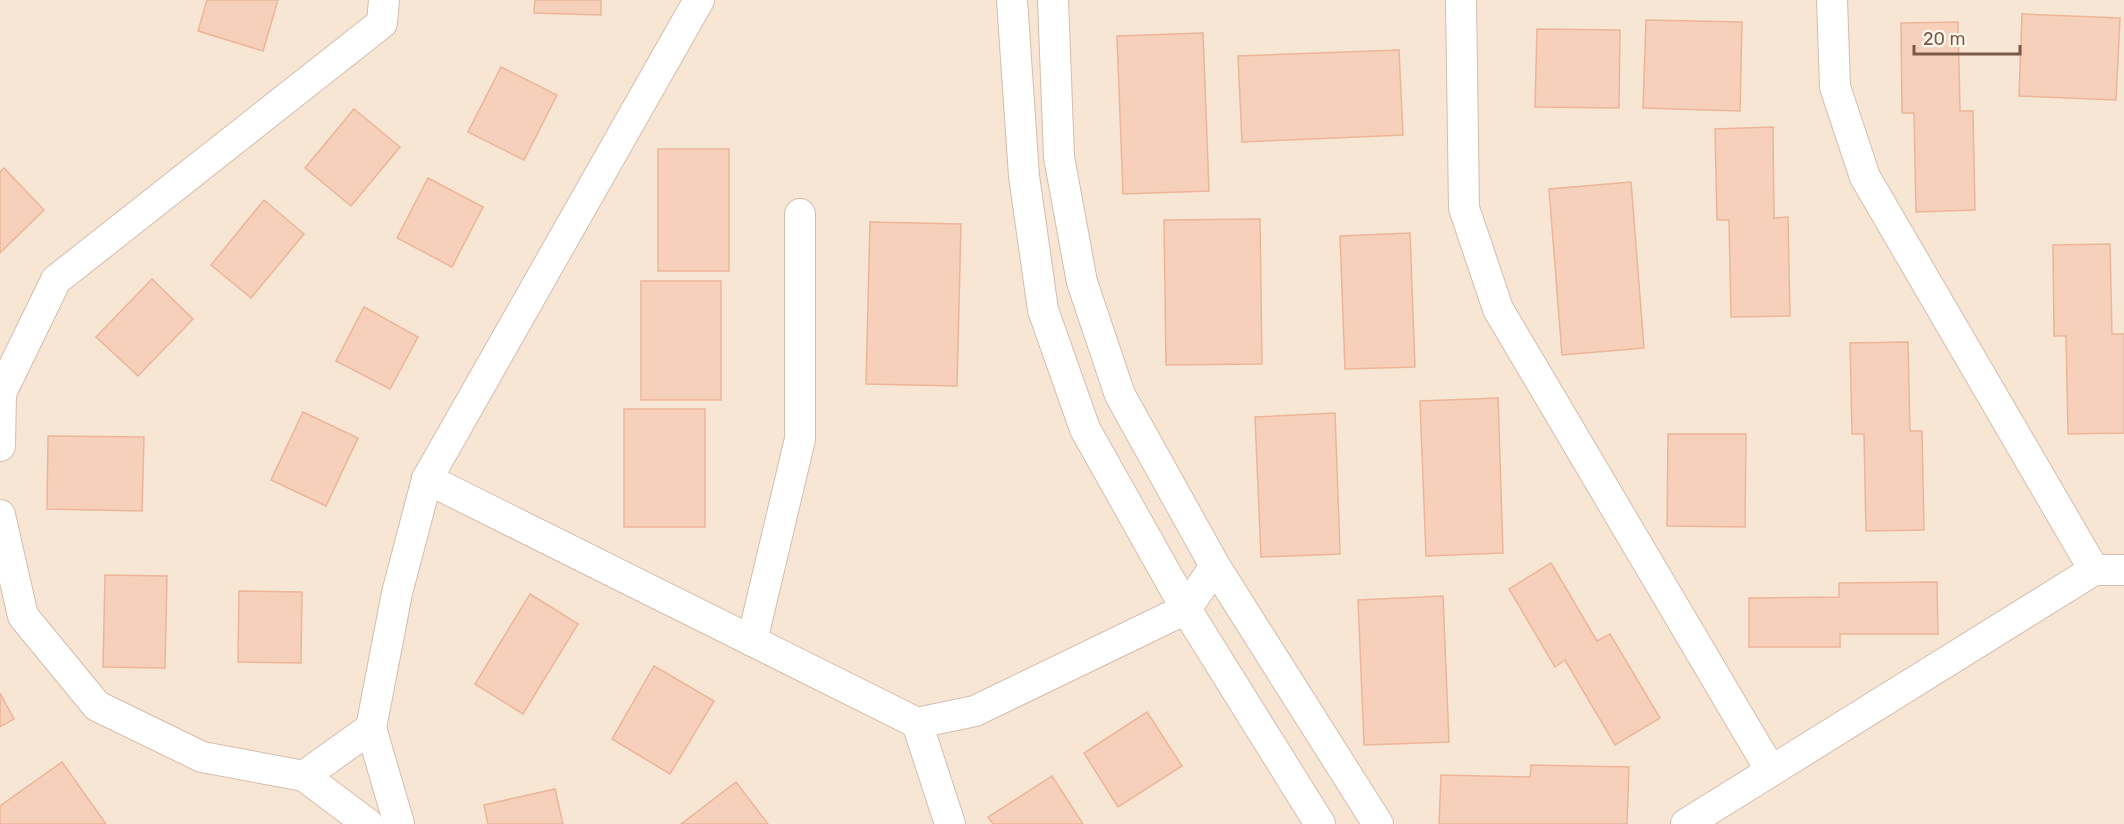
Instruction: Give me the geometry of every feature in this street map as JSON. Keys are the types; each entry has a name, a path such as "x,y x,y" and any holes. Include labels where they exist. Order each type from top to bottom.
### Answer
{"street":[{"path":"0,446 1,393 56,280 382,23 384,0"},
{"path":"399,824 371,728 397,593 427,479 699,0"},
{"path":"1012,0 1024,176 1043,310 1085,429 1186,609 1320,824"},
{"path":"1053,0 1059,157 1082,282 1120,395 1215,566 1378,824"},
{"path":"1461,0 1464,208 1498,309 1771,771"},
{"path":"1832,0 1836,87 1865,177 2094,570"},
{"path":"752,641 800,439 800,214"},
{"path":"427,479 917,723 975,711 1186,609 1215,566"},
{"path":"0,515 23,616 97,706 202,757 304,776 368,824"},
{"path":"1686,824 2094,570 2124,570"},
{"path":"917,723 950,824"},
{"path":"304,776 371,728"}],"shaded area":[{"path":"0,0 2124,0 2124,824 0,824"}],"building":[{"path":"207,0 278,0 263,51 198,31"},
{"path":"535,0 601,0 601,15 534,13"},
{"path":"2022,14 2120,18 2116,100 2019,96"},
{"path":"1646,20 1742,22 1740,111 1643,108"},
{"path":"1958,22 1960,111 1973,111 1975,210 1916,212 1914,113 1902,113 1901,23"},
{"path":"1537,29 1620,30 1619,108 1535,107"},
{"path":"1203,33 1209,191 1123,194 1117,36"},
{"path":"1399,50 1403,135 1242,142 1238,56"},
{"path":"501,67 557,95 524,160 468,132"},
{"path":"354,109 400,147 351,206 305,168"},
{"path":"1773,127 1774,218 1788,217 1790,316 1731,317 1729,220 1717,220 1715,129"},
{"path":"658,149 729,149 729,271 658,271"},
{"path":"4,168 44,210 0,253 0,172"},
{"path":"428,178 483,207 452,267 397,238"},
{"path":"1631,182 1644,348 1562,355 1549,189"},
{"path":"264,200 304,234 251,298 211,265"},
{"path":"1260,219 1262,364 1166,365 1164,220"},
{"path":"870,222 961,224 957,386 866,384"},
{"path":"1410,233 1415,367 1345,369 1340,236"},
{"path":"2110,244 2112,334 2124,334 2124,433 2068,434 2066,336 2054,336 2053,245"},
{"path":"152,279 193,319 138,376 96,337"},
{"path":"641,281 721,281 721,400 641,400"},
{"path":"364,307 418,337 390,389 336,361"},
{"path":"1908,342 1910,431 1922,431 1924,530 1866,531 1864,434 1852,434 1850,343"},
{"path":"1498,398 1503,553 1426,556 1420,401"},
{"path":"624,409 705,409 705,527 624,527"},
{"path":"303,412 358,438 326,506 271,480"},
{"path":"1335,413 1340,554 1261,557 1255,417"},
{"path":"1668,434 1746,434 1745,527 1667,526"},
{"path":"48,436 144,437 142,511 47,509"},
{"path":"1551,563 1597,641 1610,634 1660,718 1615,745 1565,660 1555,667 1509,589"},
{"path":"105,575 167,576 165,668 103,667"},
{"path":"1937,582 1938,634 1840,634 1840,647 1749,647 1749,598 1839,597 1839,583"},
{"path":"239,591 302,592 301,663 238,662"},
{"path":"530,594 578,624 523,714 475,684"},
{"path":"1443,596 1449,742 1364,745 1358,600"},
{"path":"654,666 714,701 670,774 612,739"},
{"path":"0,693 14,719 0,727"},
{"path":"1147,712 1182,766 1118,807 1084,753"},
{"path":"62,762 106,824 0,824 0,806"},
{"path":"1531,765 1629,767 1627,824 1439,824 1441,775 1530,777"},
{"path":"1052,776 1083,824 993,824 988,817"},
{"path":"736,782 768,824 681,824"},
{"path":"555,789 563,824 488,824 484,805"}]}
